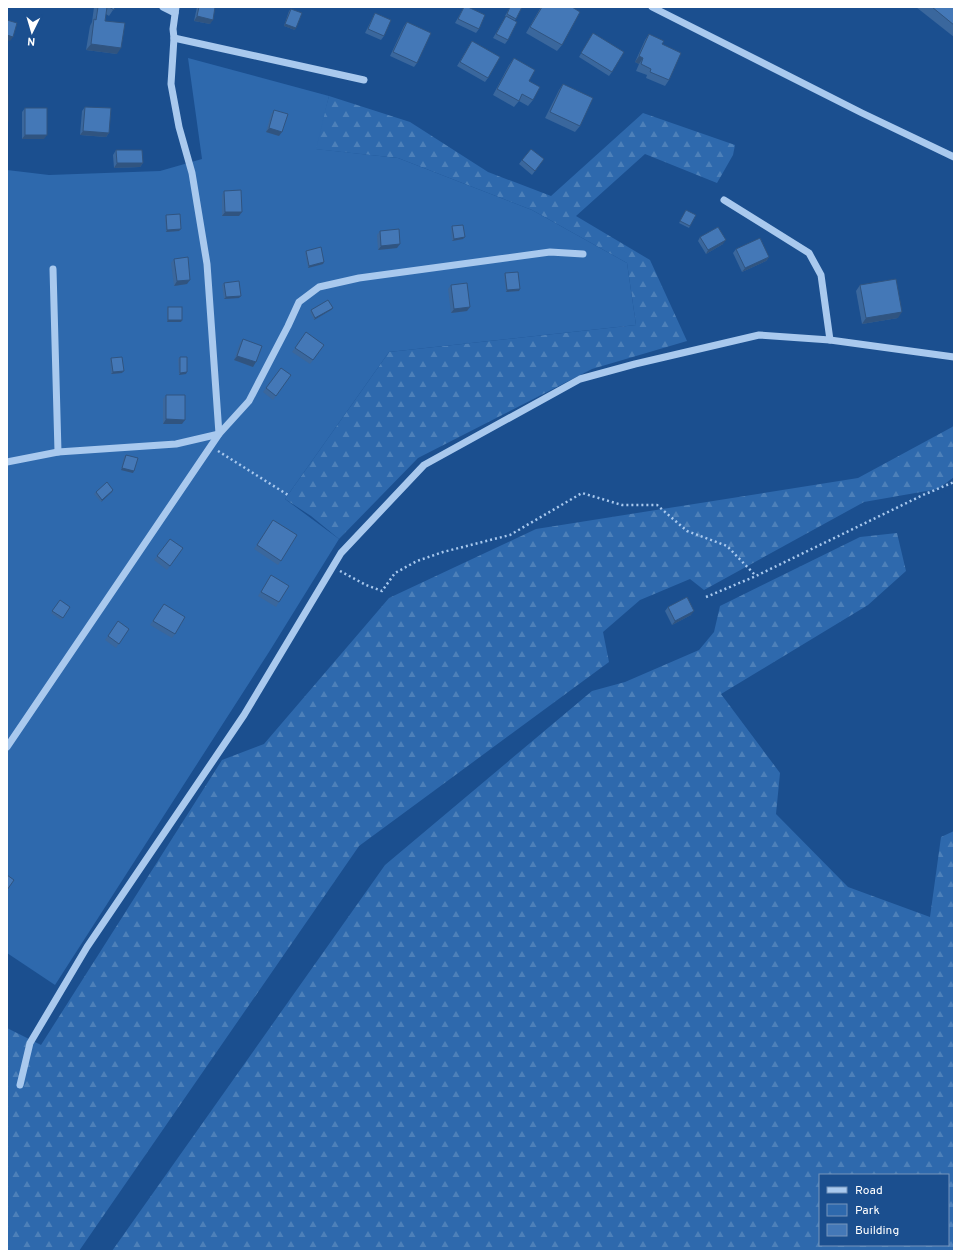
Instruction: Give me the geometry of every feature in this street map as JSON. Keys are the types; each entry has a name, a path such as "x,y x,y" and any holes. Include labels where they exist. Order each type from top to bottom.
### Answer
{"street":[{"path":"164,7 176,10 173,29 174,38 171,84 179,127 192,174 207,264 220,434"},
{"path":"652,7 954,158"},
{"path":"174,38 364,80"},
{"path":"724,200 809,253 821,275 830,340"},
{"path":"7,747 211,446 249,401 299,302 318,287 359,278 550,252 582,254"},
{"path":"53,269 58,452"},
{"path":"20,1085 30,1043 87,947 244,716 341,553 424,465 580,380 635,364 759,335 830,340 954,357"},
{"path":"7,462 58,452 176,444 220,434"}],"path":[{"path":"211,446 288,495"},
{"path":"706,597 756,576 923,495 954,482"},
{"path":"333,568 366,585 382,591 394,573 417,561 443,552 510,535 582,493 622,505 657,505 687,531 727,546 756,576"}],"green space":[{"path":"188,58 329,96 316,149 398,158 532,210 627,263 636,325 389,352 285,499 339,539 269,652 55,985 7,953 7,170 49,175 160,171 202,159"},
{"path":"329,96 410,122 488,172 551,196 643,113 735,145 733,155 717,183 645,154 576,216 650,260 687,341 592,369 418,458 339,539 311,516 285,499 389,352 636,325 627,263 532,210 398,158 314,149"},
{"path":"954,426 954,477 938,489 864,502 704,590 690,579 640,600 603,632 609,662 359,846 79,1251 7,1251 7,1028 41,1045 222,760 264,744 389,598 536,529 858,478"},
{"path":"897,533 906,571 868,605 721,694 780,773 776,814 848,887 930,917 941,837 954,831 954,1251 112,1251 385,865 592,691 625,682 699,650 714,632 720,606 860,537"}],"building":[{"path":"98,7 107,7 105,21 125,23 121,48 91,44 94,19 96,20"},
{"path":"199,7 215,7 213,20 197,16"},
{"path":"464,7 468,7 485,15 479,29 458,19"},
{"path":"510,7 522,7 516,19 507,14"},
{"path":"542,7 572,7 580,12 562,45 530,27"},
{"path":"932,7 954,7 954,25"},
{"path":"291,9 302,13 296,28 285,24"},
{"path":"375,13 391,20 384,36 368,29"},
{"path":"506,16 517,22 508,40 496,34"},
{"path":"7,20 17,23 13,37 7,35"},
{"path":"407,22 431,33 417,63 393,52"},
{"path":"593,33 624,52 612,72 581,53"},
{"path":"649,34 664,41 662,44 681,53 669,80 650,72 651,69 641,64 643,58 639,56"},
{"path":"472,41 500,57 488,78 460,62"},
{"path":"514,58 535,70 529,81 540,87 533,100 522,94 519,101 497,89"},
{"path":"563,84 593,98 580,126 550,112"},
{"path":"8,95 8,121 7,121"},
{"path":"85,107 111,108 109,133 83,131"},
{"path":"25,108 47,108 47,135 25,135"},
{"path":"274,110 288,114 282,132 269,128"},
{"path":"531,149 544,159 535,171 522,160"},
{"path":"116,150 142,150 143,163 117,163"},
{"path":"241,190 242,212 225,212 224,191"},
{"path":"686,210 696,215 690,226 680,221"},
{"path":"180,214 181,229 167,230 166,215"},
{"path":"463,225 465,237 454,239 452,226"},
{"path":"718,227 726,240 708,250 700,237"},
{"path":"399,229 400,244 381,246 380,231"},
{"path":"760,238 769,257 745,268 736,249"},
{"path":"321,247 324,262 309,266 306,251"},
{"path":"188,257 190,280 177,281 174,259"},
{"path":"518,272 520,289 507,290 505,273"},
{"path":"896,279 902,312 866,318 860,285"},
{"path":"239,281 241,296 226,297 224,283"},
{"path":"467,283 470,307 454,309 451,285"},
{"path":"328,300 333,308 315,318 311,310"},
{"path":"168,307 182,307 182,320 168,320"},
{"path":"306,332 324,345 313,360 295,348"},
{"path":"243,339 262,346 256,362 237,356"},
{"path":"122,357 124,371 113,372 111,358"},
{"path":"180,357 187,357 187,372 180,373"},
{"path":"281,368 291,375 276,396 266,388"},
{"path":"166,395 185,395 185,420 166,419"},
{"path":"126,455 138,458 134,471 122,468"},
{"path":"107,482 113,490 102,500 96,492"},
{"path":"273,520 297,535 281,561 257,545"},
{"path":"170,539 183,548 170,566 157,556"},
{"path":"271,575 289,586 279,602 261,592"},
{"path":"687,597 694,611 675,621 668,607"},
{"path":"60,600 70,607 63,618 52,611"},
{"path":"164,604 185,617 175,634 153,621"},
{"path":"118,621 129,629 119,644 108,636"},
{"path":"7,875 14,880 7,890"}]}
